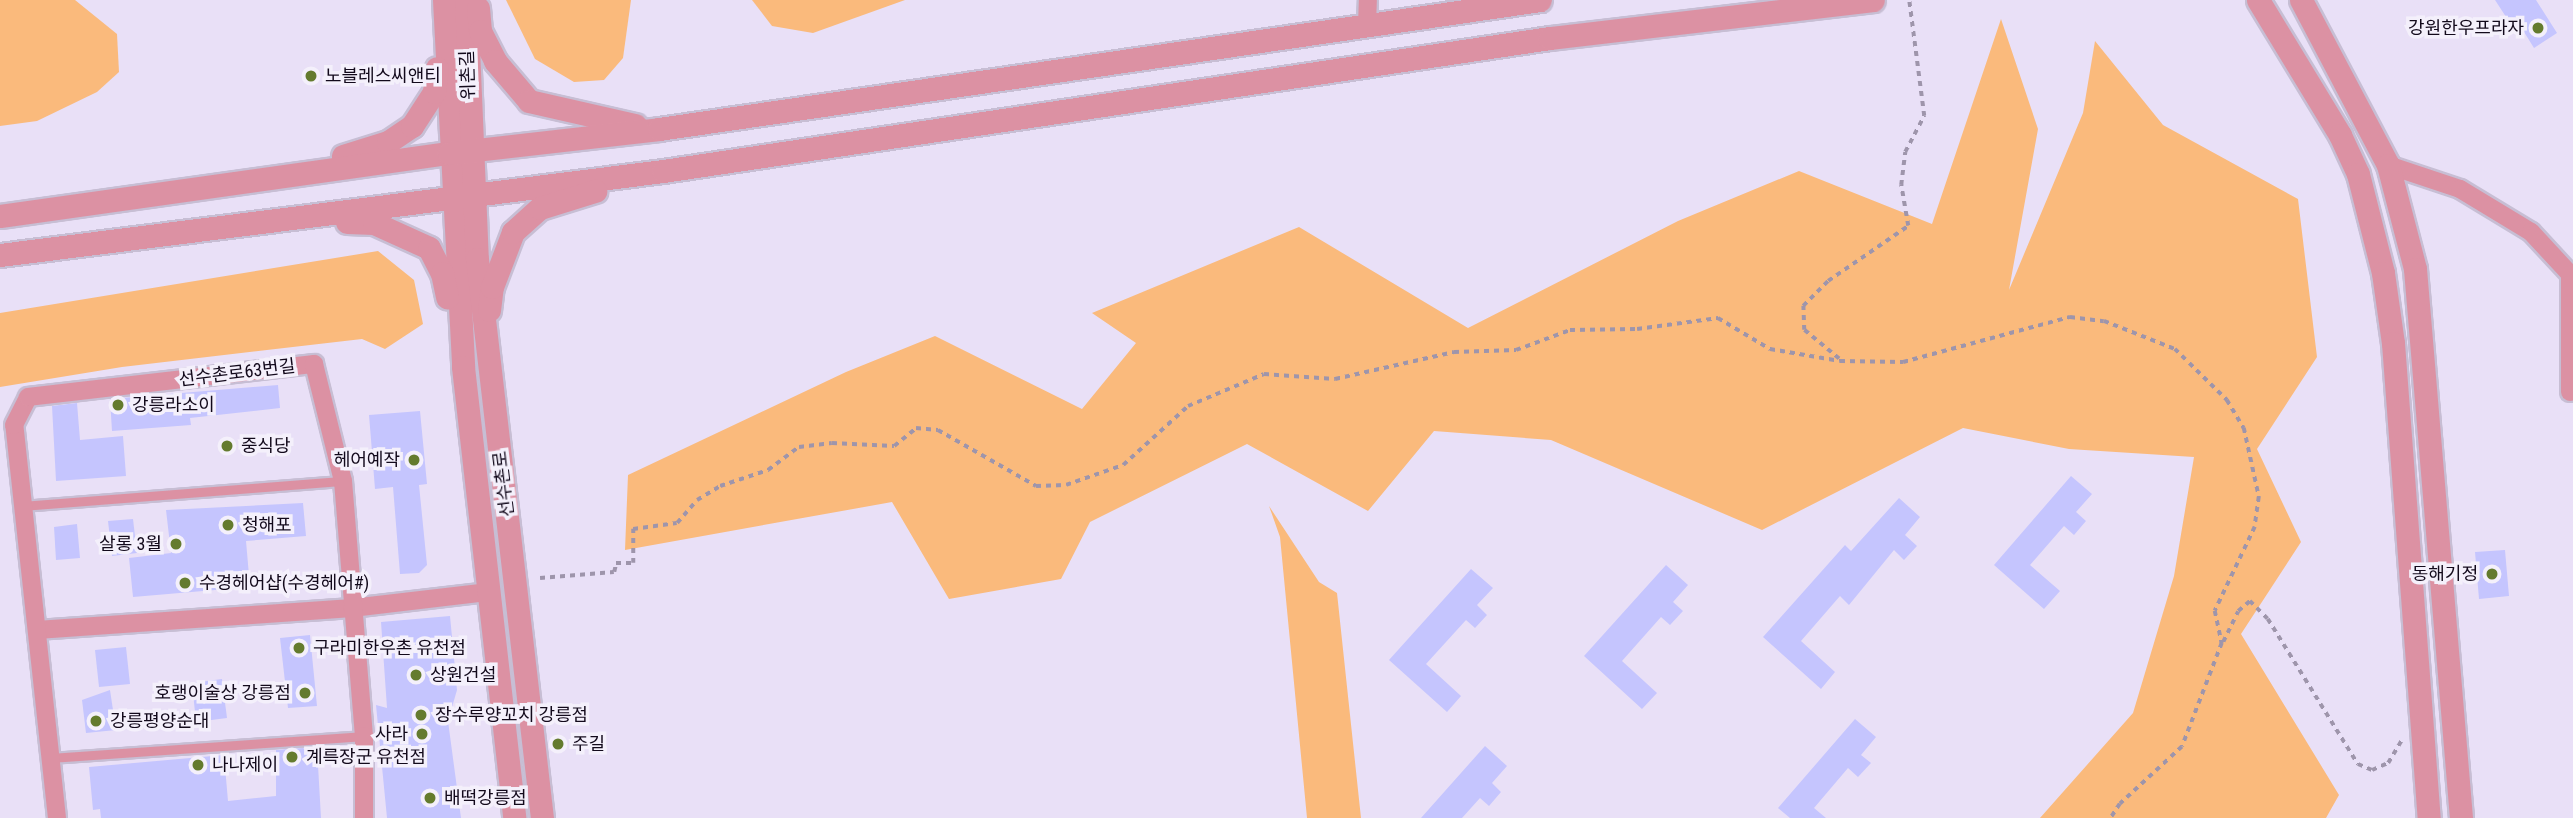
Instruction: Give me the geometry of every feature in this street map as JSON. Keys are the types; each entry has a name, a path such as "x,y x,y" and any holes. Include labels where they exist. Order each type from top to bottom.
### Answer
{"street":[{"path":"478,0 480,31 495,61 529,101 659,129"},
{"path":"1367,25 1368,0"},
{"path":"0,216 460,152 659,129 1540,0"},
{"path":"0,255 663,171 1550,38 1873,0"},
{"path":"2258,0 2340,135 2358,174 2372,224 2393,343 2429,818"},
{"path":"2301,0 2388,165 2415,269 2424,336 2461,818"},
{"path":"276,177 388,142 412,126 435,92 451,1"},
{"name":"위촌길","path":"451,1 460,152"},
{"name":"선수촌로","path":"460,152 464,198 486,337 542,818"},
{"path":"2388,165 2422,173 2472,196 2531,232 2570,274 2572,392"},
{"path":"486,337 492,287 513,232 540,208 663,171"},
{"name":"선수촌로","path":"464,198 463,367 514,818"},
{"path":"288,220 374,223 429,248 442,273 463,367"},
{"name":"선수촌로63번길","path":"57,818 14,425 28,397 314,364 343,481 364,736 364,818"},
{"path":"37,630 352,608 489,592"}],"lane":[{"path":"23,506 343,481"},
{"path":"51,758 364,736"}],"path":[{"path":"1840,361 1804,330 1803,306 1828,281 1908,226 1901,185 1905,152 1924,116 1909,0"},
{"path":"540,578 614,572 616,563 633,563 633,529 677,523 697,500 720,486 768,470 799,447 894,446 916,428 938,430 1036,486 1066,485 1123,465 1188,406 1264,374 1335,379 1454,352 1516,350 1570,330 1637,329 1718,318 1770,349 1840,361 1903,362 2070,317 2104,321 2175,349 2227,400 2244,428 2259,498 2255,527 2214,611 2222,643"},
{"path":"2111,818 2120,804 2182,747 2222,643 2238,611 2250,601 2268,619 2358,764 2372,769 2388,763 2421,709"}],"shaded area":[{"path":"0,0 75,0 117,34 119,72 97,92 37,121 0,126"},
{"path":"506,0 631,0 623,58 604,80 574,82 535,59"},
{"path":"752,0 905,0 813,33 772,26"},
{"path":"2001,19 2038,129 2009,290 2083,113 2095,41 2163,125 2298,199 2317,357 2257,449 2301,542 2241,634 2339,795 2326,818 2040,818 2133,713 2174,576 2194,457 2069,449 1963,428 1762,530 1551,440 1434,431 1368,511 1247,444 1090,522 1061,579 949,599 892,502 625,550 628,475 846,372 935,336 1082,409 1136,343 1092,313 1299,227 1468,328 1678,221 1799,171 1932,224"},
{"path":"378,251 414,280 423,324 385,349 362,339 122,367 0,387 0,313"},
{"path":"1269,506 1319,582 1337,593 1361,818 1307,818 1280,537"}],"building":[{"name":"강원한우프라자","path":"2495,0 2536,0 2557,33 2534,48 2516,19 2510,23"},
{"path":"278,385 280,408 190,418 191,425 112,431 110,399"},
{"path":"77,403 80,440 123,436 126,476 56,481 52,406"},
{"path":"420,411 427,484 419,485 427,565 419,573 400,574 393,487 375,489 369,415"},
{"path":"2071,476 2092,494 2076,512 2086,521 2074,535 2064,526 2030,565 2060,591 2044,609 1994,565"},
{"path":"1899,498 1920,517 1905,535 1917,546 1904,560 1894,550 1849,605 1840,596 1801,641 1835,672 1821,689 1763,637 1845,545 1851,551"},
{"path":"303,503 306,536 246,541 250,587 133,597 129,558 171,553 166,510"},
{"path":"133,519 137,553 112,556 108,521"},
{"path":"77,524 80,558 56,560 54,527"},
{"name":"동해기정","path":"2505,550 2509,596 2479,599 2475,552"},
{"path":"1666,565 1688,585 1673,602 1683,611 1670,625 1661,617 1622,661 1657,693 1642,709 1584,656"},
{"path":"1471,569 1493,588 1477,605 1487,615 1475,628 1466,620 1426,664 1461,696 1447,712 1389,660"},
{"path":"450,616 457,690 448,721 461,818 387,818 376,705 387,708 381,622"},
{"path":"310,635 317,706 288,708 280,638"},
{"path":"126,647 130,684 99,687 95,650"},
{"path":"222,679 227,718 196,722 192,683"},
{"path":"110,690 116,730 86,733 82,700"},
{"path":"1855,719 1876,737 1861,755 1871,763 1858,777 1848,768 1814,808 1826,818 1790,818 1778,808"},
{"path":"1485,746 1507,766 1492,783 1501,792 1489,806 1480,798 1462,818 1421,818"},
{"path":"303,748 313,756 313,765 318,765 321,818 101,818 100,809 93,810 89,767 224,755 228,801 276,796 276,750"}],"place":[{"name":"강원한우프라자","path":"2538,28"},
{"name":"노블레스씨앤티","path":"311,76"},
{"name":"강릉라소이","path":"118,405"},
{"name":"중식당","path":"227,446"},
{"name":"헤어예작","path":"414,460"},
{"name":"청해포","path":"228,525"},
{"name":"살롱 3월","path":"176,544"},
{"name":"동해기정","path":"2492,574"},
{"name":"수경헤어샵(수경헤어#)","path":"185,583"},
{"name":"구라미한우촌 유천점","path":"299,648"},
{"name":"상원건설","path":"416,675"},
{"name":"호랭이술상 강릉점","path":"305,693"},
{"name":"장수루양꼬치 강릉점","path":"421,715"},
{"name":"강릉평양순대","path":"96,721"},
{"name":"사라","path":"422,734"},
{"name":"주길","path":"558,744"},
{"name":"계륵장군 유천점","path":"292,757"},
{"name":"나나제이","path":"198,765"},
{"name":"배떡강릉점","path":"430,798"}]}
